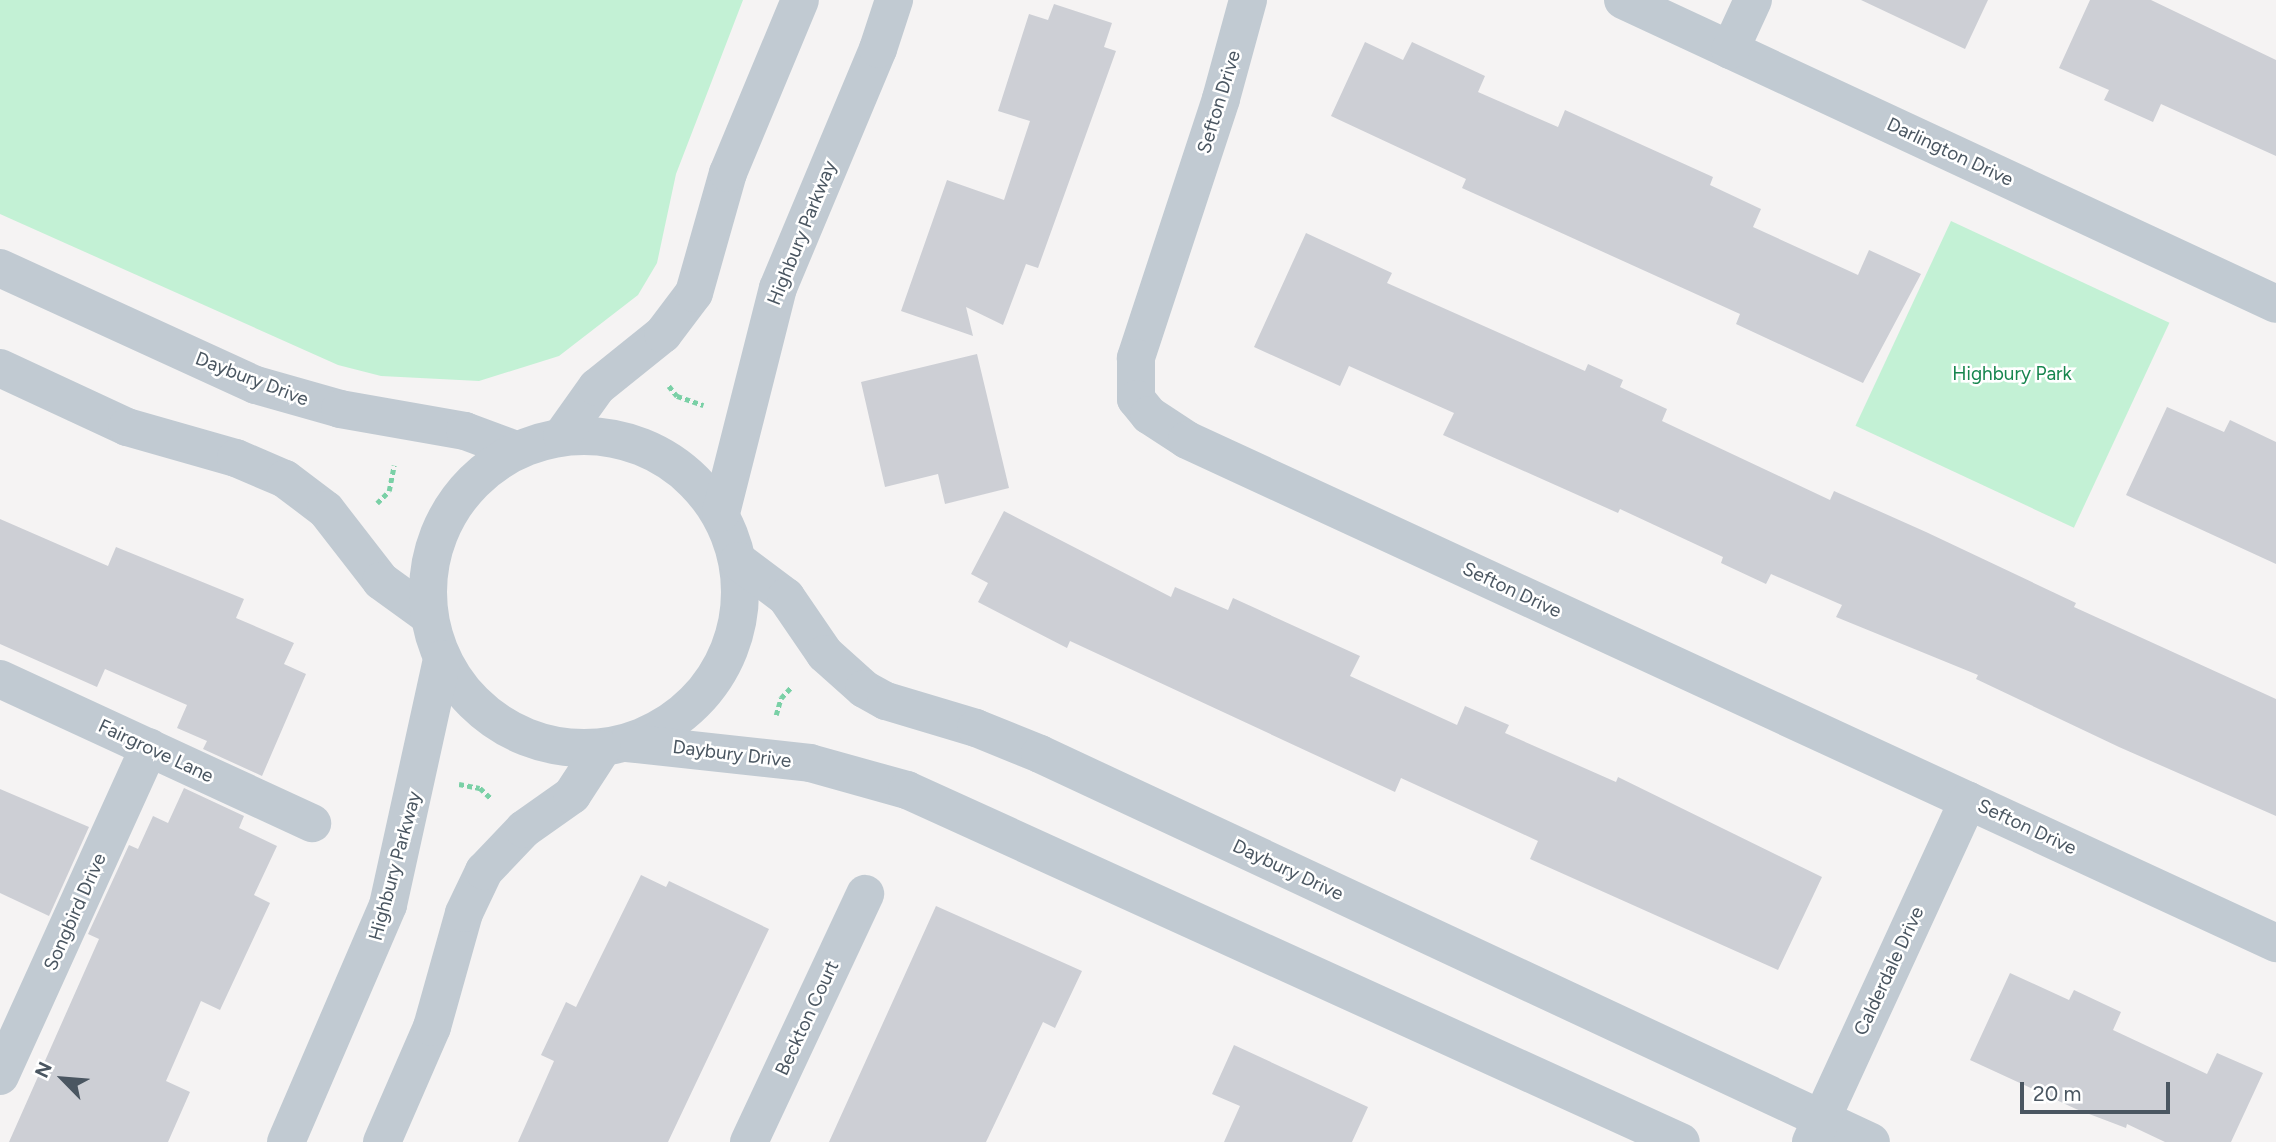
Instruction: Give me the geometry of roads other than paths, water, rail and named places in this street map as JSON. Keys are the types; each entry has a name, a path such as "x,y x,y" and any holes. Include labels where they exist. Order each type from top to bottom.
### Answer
{"street":[{"path":"562,436 597,387 663,334 694,293 728,173 800,0"},
{"name":"Highbury Parkway","path":"721,513 778,288 878,49 894,0"},
{"name":"Sefton Drive","path":"1248,0 1221,99 1136,358 1136,399 1149,415 1187,440 2276,943"},
{"name":"Darlington Drive","path":"1623,0 2276,304"},
{"path":"1730,50 1753,0"},
{"name":"Daybury Drive","path":"0,268 266,388 377,418 465,431 516,450"},
{"path":"0,368 127,427 236,458 285,479 326,510 381,582 428,615"},
{"path":"382,1142 432,1027 464,913 484,871 524,829 572,795 614,746 670,724 704,692 729,653 740,607 738,561 721,513 698,483 669,459 647,449 600,435 562,436 516,450 475,478 446,518 429,565 428,615 442,659"},
{"name":"Daybury Drive","path":"738,561 786,597 825,654 864,689 886,701 976,728 1040,754 1816,1131 1871,1142"},
{"name":"Highbury Parkway","path":"286,1142 388,905 442,659"},
{"name":"Daybury Drive","path":"442,659 472,701 525,738 562,748 614,746 800,762 907,790 1681,1142"},
{"name":"Fairgrove Lane","path":"0,679 312,822"},
{"name":"Songbird Drive","path":"0,1076 149,747"},
{"name":"Calderdale Drive","path":"1816,1131 1968,800"},
{"name":"Beckton Court","path":"749,1142 865,894"}],"park label":[{"name":"Highbury Park","path":"2012,374"}]}
